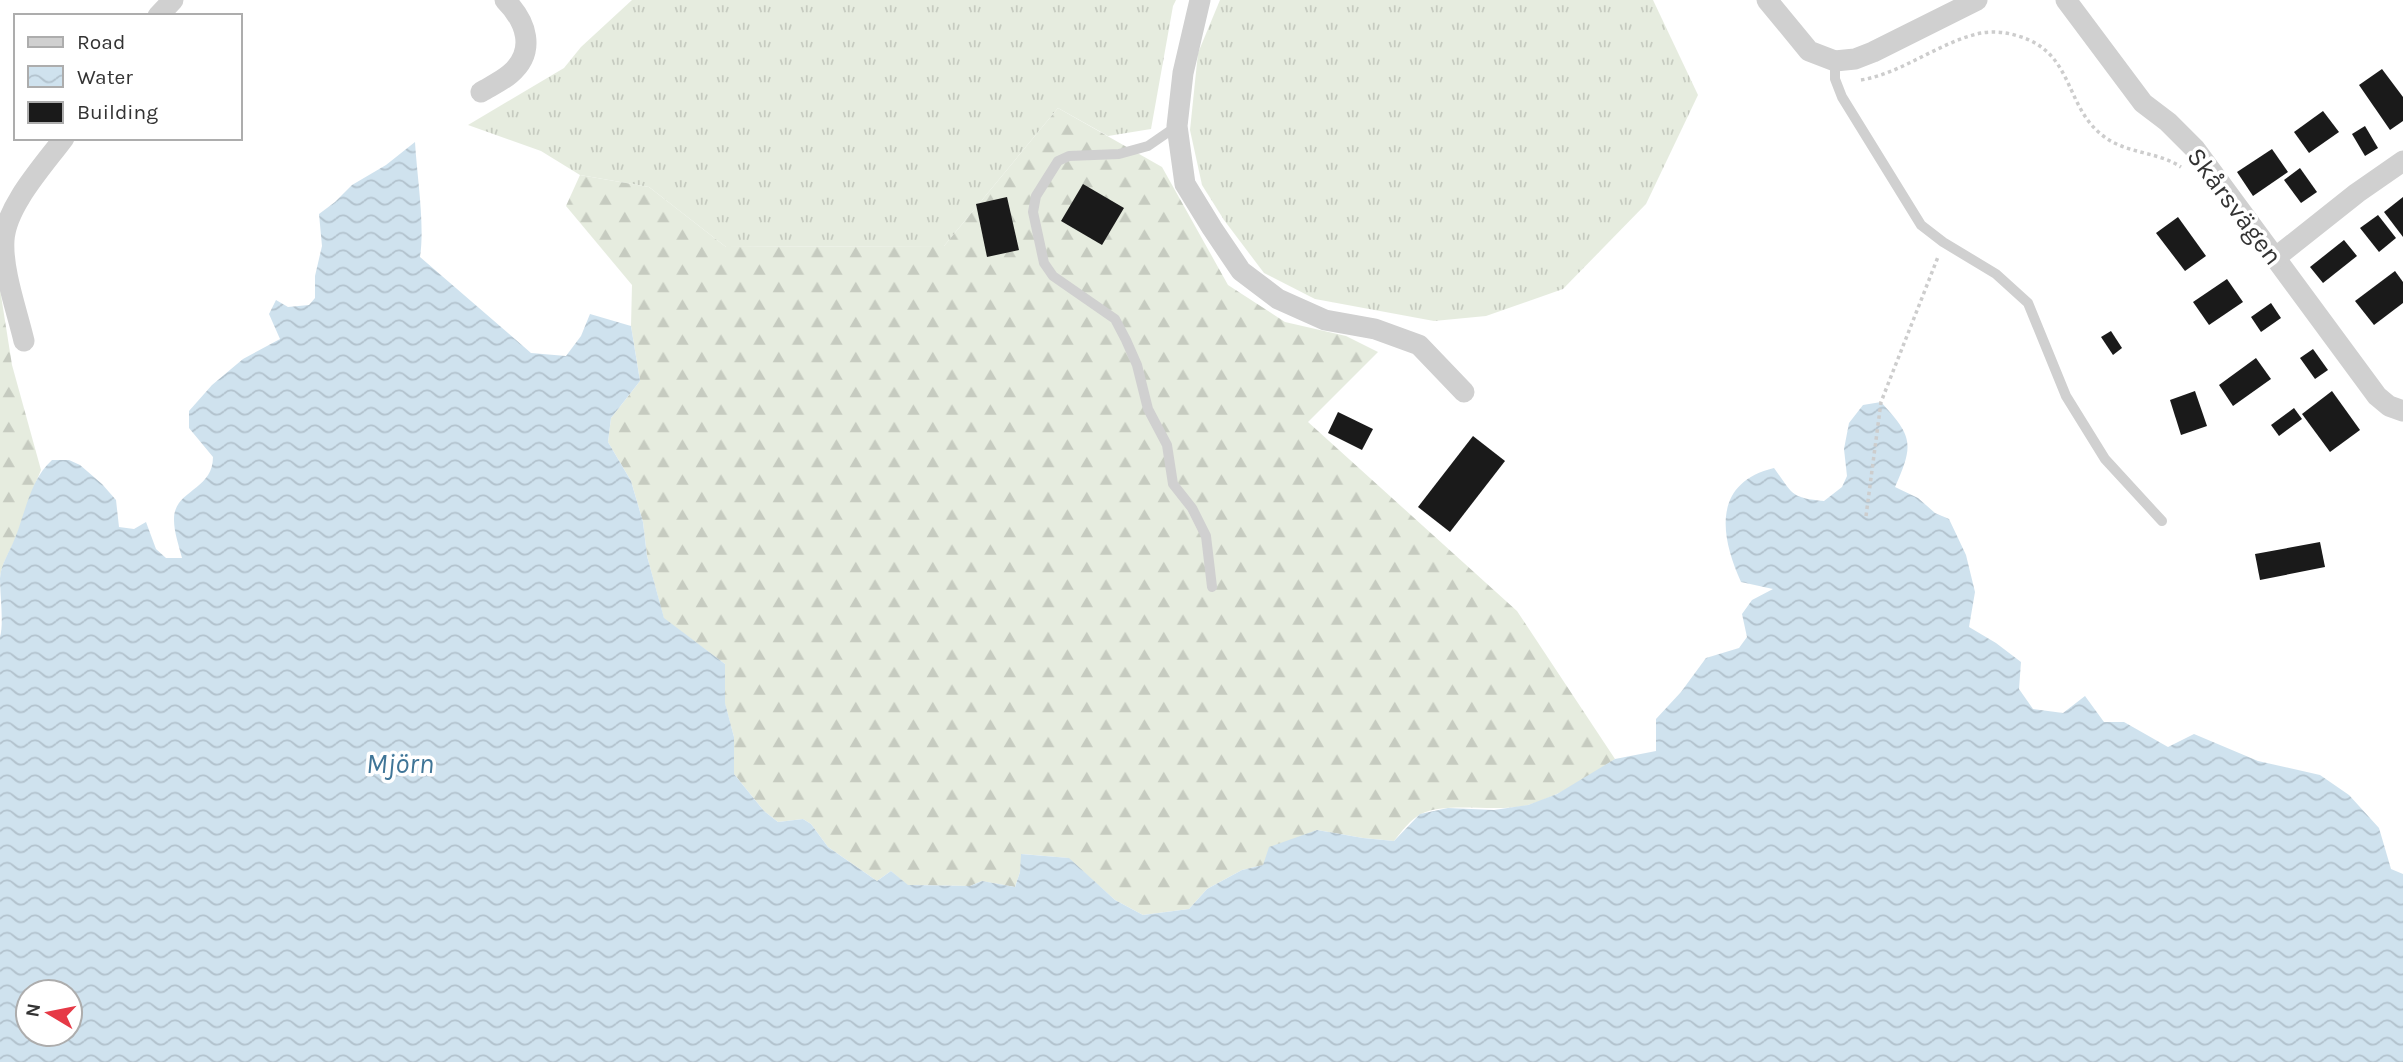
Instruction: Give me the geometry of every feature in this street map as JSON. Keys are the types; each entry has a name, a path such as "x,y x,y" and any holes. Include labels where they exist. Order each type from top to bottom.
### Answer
{"street":[{"path":"160,14 173,0"},
{"path":"481,92 511,74 520,63 525,50 524,27 519,14 505,0"},
{"path":"1200,0 1183,73 1177,126 1185,184 1241,271 1278,299 1325,320 1375,329 1419,345 1464,393"},
{"path":"1767,0 1809,51 1835,70 1977,0"},
{"name":"Skårsvägen","path":"2066,0 2143,103 2168,122 2195,149 2377,396 2389,406 2403,411"},
{"path":"24,341 6,264 3,238 16,202 62,140"},
{"path":"2275,258 2357,193 2403,161"}],"lane":[{"path":"1835,70 1842,97 1921,225 1943,242 1996,274 2028,303 2066,396 2105,459 2162,521"},
{"path":"1177,126 1148,146 1119,154 1069,156 1058,161 1035,196 1033,212 1044,263 1053,276 1115,319 1126,340 1137,365 1148,409 1167,445 1173,484 1192,508 1206,536 1212,587"}],"path":[{"path":"1835,70 1847,81 1870,79 1964,38 1983,33 2009,33 2037,44 2048,52 2066,75 2081,112 2103,136 2123,148 2167,159 2190,174"},
{"path":"1866,516 1881,402 1900,348 1933,275 1943,242"}],"green space":[{"path":"632,0 1176,0 1151,129 1108,136 1058,108 944,246 726,247 649,187 580,175 541,151 468,125 564,68 581,47"},
{"path":"1220,0 1653,0 1698,95 1646,204 1563,289 1486,316 1434,321 1315,299 1264,273 1224,220 1202,185 1190,130 1198,53"},
{"path":"1058,108 1162,167 1228,285 1285,322 1346,336 1378,352 1308,422 1517,611 1615,759 1562,791 1528,805 1444,808 1421,814 1410,822 1394,841 1317,830 1302,837 1263,865 1242,870 1207,889 1189,909 1143,915 1115,900 1068,858 1022,854 1015,887 982,881 970,886 907,885 891,871 877,881 828,847 811,824 803,819 778,822 764,811 734,774 734,737 725,704 725,664 664,619 647,556 643,522 631,481 608,442 611,418 640,381 631,326 632,285 566,206 580,175 649,187 726,247 944,246"},
{"path":"0,289 12,365 41,470 0,577"}],"water":[{"name":"Mjörn","path":"415,142 421,215 420,257 531,353 566,356 581,336 590,314 631,326 640,381 611,418 608,442 631,481 664,618 725,664 725,703 734,737 734,774 764,811 778,822 803,819 811,824 828,847 877,881 891,871 908,885 970,886 982,881 1015,887 1020,872 1021,854 1069,858 1115,900 1143,915 1189,909 1207,889 1242,870 1263,865 1269,847 1317,830 1394,841 1420,814 1448,808 1494,810 1528,805 1557,794 1615,759 1656,751 1656,719 1681,692 1706,658 1739,648 1747,637 1742,614 1752,600 1773,589 1741,582 1726,530 1726,513 1731,499 1740,486 1754,475 1774,468 1793,493 1824,501 1842,487 1847,476 1844,449 1849,423 1863,405 1881,402 1905,433 1907,442 1905,461 1895,487 1918,498 1935,513 1949,519 1966,555 1975,592 1969,627 2021,662 2019,689 2033,709 2063,713 2085,696 2104,722 2124,722 2168,747 2194,734 2258,761 2320,775 2349,795 2379,828 2391,869 2403,874 2403,1062 0,1062 0,578 34,486 52,460 69,460 80,465 116,500 119,527 134,529 146,522 156,549 166,558 182,558 175,529 175,510 207,477 213,457 189,428 189,411 212,385 243,359 280,339 269,314 276,300 288,307 309,305 315,298 315,276 322,246 319,214 352,185 386,165"}],"building":[{"path":"2382,69 2403,97 2403,121 2390,130 2359,85"},
{"path":"2323,111 2339,132 2309,153 2294,132"},
{"path":"2365,126 2378,148 2365,156 2352,134"},
{"path":"2272,149 2288,172 2253,196 2237,172"},
{"path":"2300,168 2317,192 2301,203 2284,180"},
{"path":"1083,184 1124,208 1102,245 1061,221"},
{"path":"1007,197 1019,250 987,257 976,204"},
{"path":"2403,197 2403,237 2384,212"},
{"path":"2378,215 2396,238 2379,252 2360,228"},
{"path":"2178,217 2206,256 2185,271 2156,233"},
{"path":"2344,240 2357,256 2323,283 2310,267"},
{"path":"2395,271 2403,282 2403,303 2374,325 2355,301"},
{"path":"2227,279 2243,302 2209,325 2193,302"},
{"path":"2271,303 2281,318 2261,332 2251,317"},
{"path":"2111,331 2122,348 2113,355 2101,337"},
{"path":"2313,349 2328,370 2315,379 2300,358"},
{"path":"2256,358 2271,379 2233,406 2219,385"},
{"path":"2195,391 2207,426 2181,435 2170,400"},
{"path":"2332,391 2360,430 2330,452 2302,414"},
{"path":"2294,408 2302,419 2279,436 2271,425"},
{"path":"1338,412 1373,429 1362,450 1328,433"},
{"path":"1473,436 1505,461 1450,532 1418,507"},
{"path":"2320,542 2325,567 2260,580 2255,554"}]}
